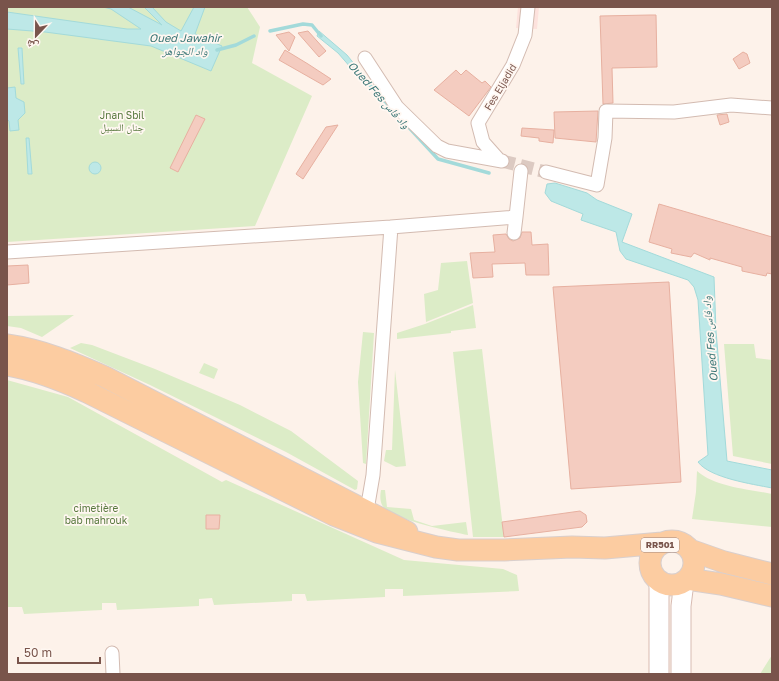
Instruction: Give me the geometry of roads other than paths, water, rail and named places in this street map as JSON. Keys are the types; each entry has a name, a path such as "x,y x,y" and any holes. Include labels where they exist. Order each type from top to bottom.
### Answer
{"main road":[{"path":"7,344 29,348 65,359 98,374 367,510 436,547"},
{"path":"7,365 26,368 54,377 87,392 334,516 377,532 436,547 458,550 572,547 605,548 662,543"},
{"name":"RR501","path":"659,674 655,575 652,554 662,543 674,541 686,546 694,557 692,573 686,580 681,606 681,674"},
{"path":"605,548 627,556 672,585 686,580 721,584 772,596"},
{"name":"RR501","path":"690,550 718,561 772,574"}],"street":[{"name":"Fes Eljadid","path":"365,58 397,106 437,146 447,151 500,161 483,142 478,123 514,65 525,35 528,7"},
{"path":"546,172 597,185 605,138 606,111 674,112 730,105 772,108"},
{"path":"514,233 521,171"},
{"path":"7,252 391,227 516,217"},
{"path":"367,510 373,475 391,227"},
{"path":"112,653 113,674"}],"water":[{"path":"103,7 128,7 162,25 144,7 152,7 166,22 181,31 194,7 205,7 195,34 222,46 211,71 151,46 45,32 7,29 7,12 127,29 141,29 111,9"},
{"path":"319,31 347,55 368,81 365,84 338,53 317,36"},
{"path":"18,48 22,48 24,84 21,84"},
{"path":"15,87 16,98 24,102 25,113 18,120 19,130 10,131 9,121 7,119 7,88"},
{"path":"26,138 29,138 32,174 28,174"},
{"path":"93,162 97,162 101,168 97,174 93,174 89,170 89,166"},
{"path":"555,183 587,193 597,200 632,214 622,242 714,277 716,331 727,461 772,470 772,488 732,480 704,468 698,462 708,455 698,300 694,287 688,280 626,259 620,251 616,232 581,220 583,214 551,201 545,193 547,184"}],"waterway":[{"name":"Oued Fes واد فاس","path":"270,31 303,24 312,25 321,36"},
{"name":"Oued Jawahir واد الجواهر","path":"217,50 236,45 254,36"},
{"name":"Oued Fes واد فاس","path":"365,80 392,109"},
{"name":"Oued Fes واد فاس","path":"403,121 438,159 489,173"}],"tunnel":[{"path":"502,161 546,172"}],"park label":[{"name":"Jnan Sbil جنان السبيل","path":"122,120"},
{"name":"cimetière bab mahrouk","path":"96,514"}]}
